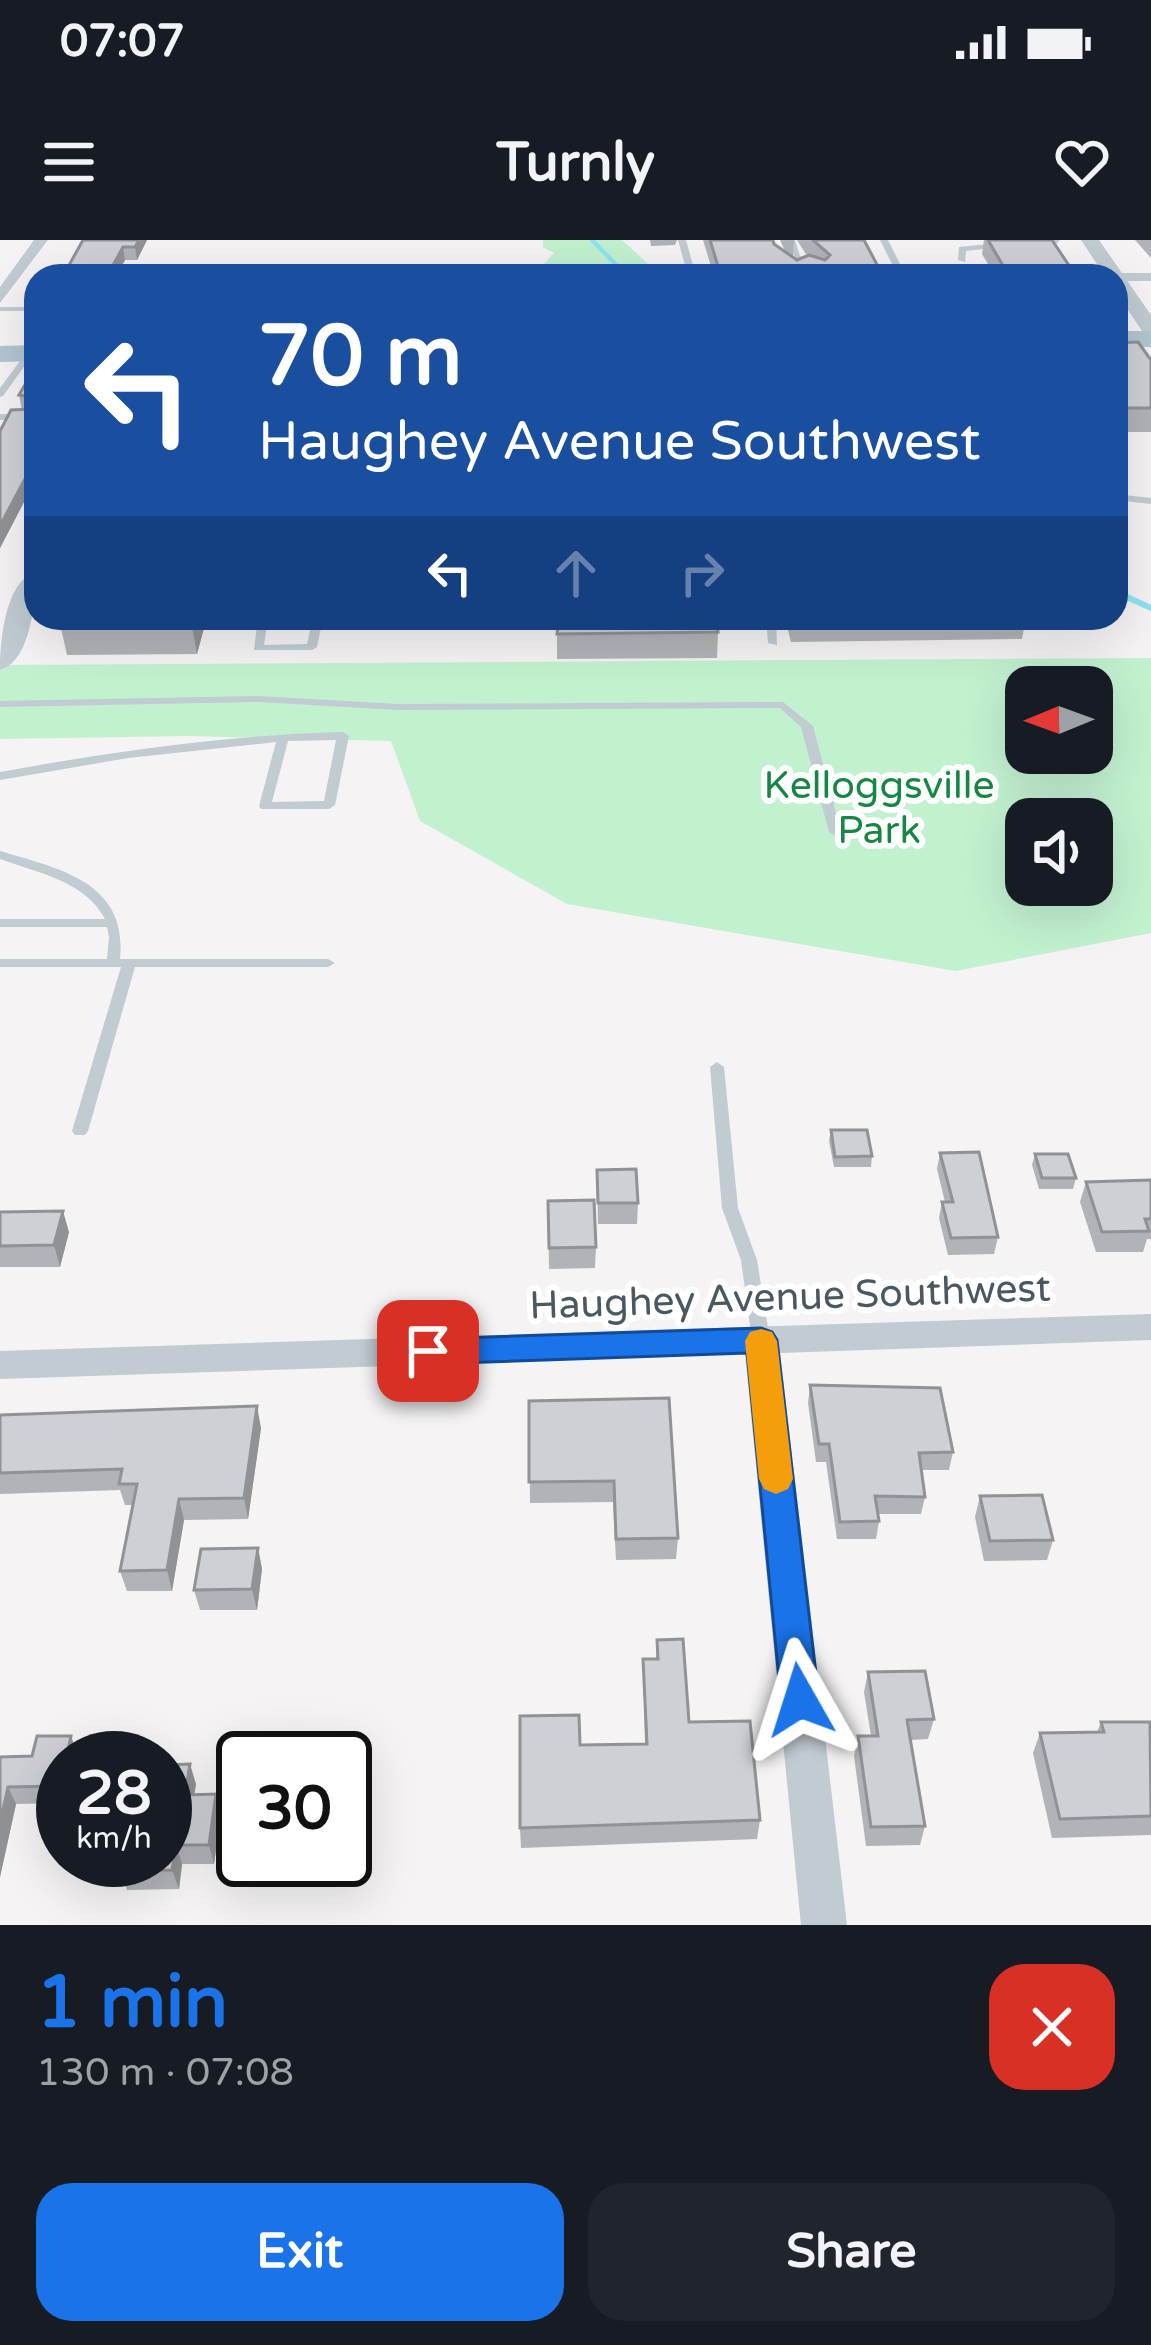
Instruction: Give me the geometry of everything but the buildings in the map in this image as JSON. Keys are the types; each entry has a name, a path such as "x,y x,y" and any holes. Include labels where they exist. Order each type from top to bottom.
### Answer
{"street":[{"path":"0,298 24,264"},
{"path":"1128,301 1151,334"},
{"path":"0,661 24,619"},
{"name":"Haughey Avenue Southwest","path":"0,1365 1151,1327"},
{"path":"761,1340 824,1925"}],"lane":[{"path":"1030,244 1053,242"},
{"path":"962,260 962,250 1010,244"},
{"path":"0,394 24,360"},
{"path":"261,630 258,648 312,647 316,630"},
{"path":"772,630 773,643"},
{"path":"0,704 259,699 398,707 783,705 807,726 835,832"},
{"path":"0,776 283,737 343,736 329,806 265,806 283,737"},
{"path":"3,859 99,894 113,922 121,963 80,1131"},
{"path":"0,923 113,922"},
{"path":"0,963 328,963"},
{"path":"717,1067 730,1208 749,1260 761,1340"}],"green space":[{"path":"543,240 622,240 648,264 544,264 554,253 543,247"},
{"name":"Kelloggsville Park","path":"1151,658 1151,933 956,971 567,904 420,821 391,741 188,736 0,739 0,665"}],"waterway":[{"path":"592,240 615,264"},
{"path":"1128,597 1151,608"}],"slow traffic":[{"path":"761,1341 776,1479"}],"route":[{"path":"428,1351 761,1340 800,1700"}]}
